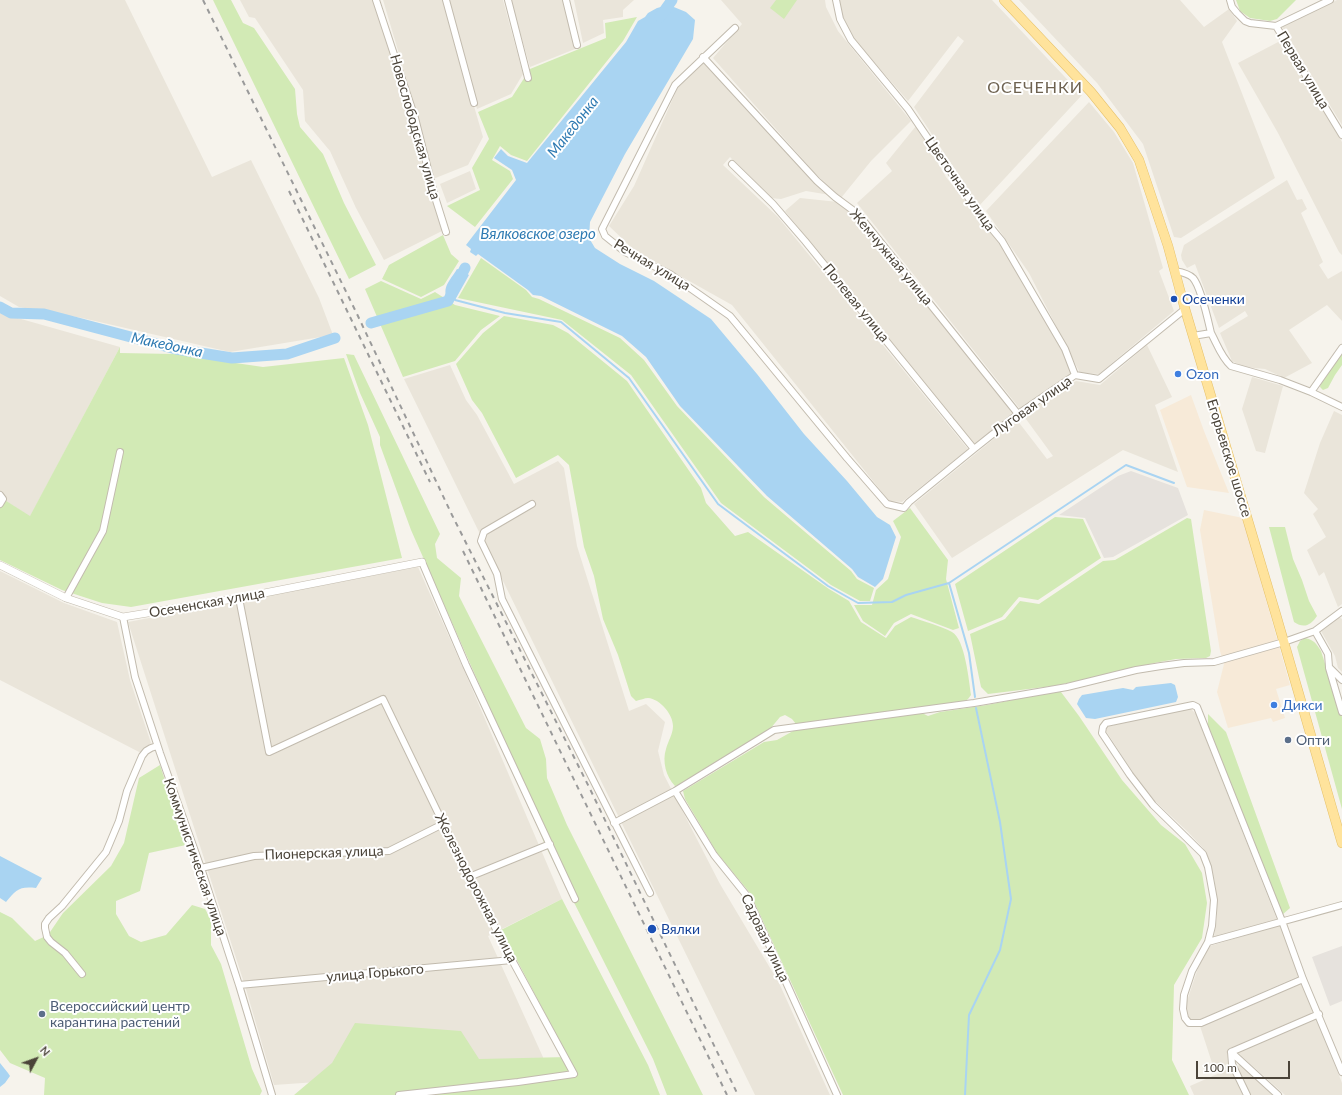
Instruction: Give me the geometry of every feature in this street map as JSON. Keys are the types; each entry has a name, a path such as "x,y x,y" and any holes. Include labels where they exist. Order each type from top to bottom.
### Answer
{"main road":[{"name":"Егорьевское шоссе","path":"1004,0 1091,92 1120,128 1139,160 1158,213 1342,843"}],"street":[{"name":"Новослободская улица","path":"376,0 415,118 435,197 446,232"},
{"path":"446,0 474,103"},
{"path":"508,0 528,78"},
{"path":"566,0 577,45"},
{"name":"Цветочная улица","path":"836,0 840,19 851,40 908,109 978,212 1002,241 1065,349 1075,375"},
{"path":"1230,0 1236,13 1250,24 1276,26 1330,0"},
{"name":"Первая улица","path":"1276,26 1342,135"},
{"name":"Речная улица","path":"735,28 675,85 602,229 605,236 625,252 670,274 730,316 847,458 887,504 904,508"},
{"name":"Жемчужная улица","path":"703,57 817,181 835,198 842,201 858,214 1018,414"},
{"name":"Полевая улица","path":"732,164 773,204 805,241 974,448"},
{"path":"1175,271 1186,273 1193,278 1201,295 1211,333 1221,354 1231,366 1280,380 1311,392 1342,407"},
{"name":"Луговая улица","path":"904,508 909,502 974,448 1018,414 1075,375 1099,379 1185,309"},
{"path":"1193,336 1211,333"},
{"path":"1311,392 1342,348"},
{"path":"66,598 103,531 120,452"},
{"path":"0,495 3,499 0,504"},
{"path":"532,504 484,532 481,541 497,574 502,600 650,893"},
{"path":"422,562 466,665 575,899"},
{"name":"Осеченская улица","path":"0,565 66,598 123,617 239,598 422,562"},
{"name":"Железнодорожная улица","path":"239,598 269,752 383,699 469,877 574,1074 518,1082 399,1095"},
{"path":"614,823 676,792 774,730 974,703 1067,687 1136,670 1161,666 1184,663 1214,662 1284,642 1315,631 1342,611"},
{"name":"Коммунистическая улица","path":"123,617 135,677 157,746 201,868 239,985 272,1095"},
{"path":"1315,631 1328,654 1329,667 1342,712"},
{"path":"1329,667 1342,680"},
{"path":"1303,979 1201,1023 1189,1023 1185,1018 1183,1009 1184,995 1192,971 1208,942 1212,926 1214,900 1208,867 1203,854 1153,805 1130,775 1102,733 1103,727 1106,723 1193,705 1197,707 1282,921 1303,979 1319,1014 1342,1072"},
{"path":"82,974 65,953 51,942 44,928 45,924 49,918 62,906 106,852 119,821 127,791 142,756 146,751 157,746"},
{"name":"Садовая улица","path":"676,792 714,856 747,896 837,1095"},
{"name":"Пионерская улица","path":"201,868 254,856 389,851 443,824"},
{"path":"469,877 550,844"},
{"path":"1208,942 1342,905"},
{"name":"улица Горького","path":"239,985 512,960"},
{"path":"1231,1052 1319,1014"},
{"path":"1231,1052 1232,1064 1247,1095"},
{"path":"1231,1052 1278,1095"}],"shaded area":[{"path":"0,0 125,0 212,177 251,160 319,298 333,335 230,352 82,318 19,307 0,296"},
{"path":"240,0 374,0 408,106 426,180 442,231 384,260 356,208 330,151 305,121 303,90 255,18 249,17"},
{"path":"383,0 443,0 483,137 468,165 433,179 416,111"},
{"path":"449,0 503,0 523,74 511,94 477,109"},
{"path":"511,0 563,0 575,49 530,67"},
{"path":"574,0 634,0 623,10 623,17 603,20 604,33 583,43"},
{"path":"721,0 825,0 826,7 838,31 911,121 871,161 841,198 814,172 713,58 742,24"},
{"path":"839,0 992,0 1082,95 979,206 914,107 964,41 958,36 908,101 854,39 841,13"},
{"path":"1019,0 1180,0 1204,27 1229,9 1237,21 1222,42 1275,178 1181,238 1174,237 1143,144 1097,83"},
{"path":"1337,0 1342,0 1342,125 1282,27"},
{"path":"1282,40 1342,142 1342,255 1339,252 1278,133 1238,63"},
{"path":"704,61 830,195 806,191 781,199 770,198 730,157 723,165 778,217 968,449 902,502 889,501 732,305 634,250 609,226 634,186 679,85"},
{"path":"1089,102 1114,132 1133,163 1163,268 1159,271 1174,311 1099,374 1080,373 1029,273 986,211"},
{"path":"916,126 946,177 997,240 1064,351 1072,374 1020,409 857,203 892,171 886,163"},
{"path":"470,171 476,189 447,203 440,184"},
{"path":"1287,180 1297,200 1302,199 1307,209 1301,213 1323,262 1319,265 1328,279 1342,271 1342,321 1327,305 1289,330 1312,363 1284,378 1265,369 1244,367 1232,361 1220,333 1248,316 1245,311 1219,328 1195,264 1187,268 1181,255 1184,245"},
{"path":"800,198 838,202 857,216 1014,412 974,445 785,211"},
{"path":"0,313 120,347 30,517 0,497"},
{"path":"1147,345 1172,397 1155,405 1178,472 1123,450 952,558 914,504 1017,420 1047,459 1053,456 1023,415 1076,381 1100,385"},
{"path":"450,365 466,400 477,415 514,484 558,461 564,468 577,546 629,711 646,704 665,722 658,751 664,775 720,884 779,983 830,1095 755,1095 404,379"},
{"path":"1252,377 1283,386 1265,453 1256,451 1242,409"},
{"path":"1191,395 1229,493 1187,487 1160,410"},
{"path":"1334,411 1342,415 1342,604 1338,607 1324,572 1319,576 1307,550 1326,537 1313,514 1318,509 1304,493 1320,443"},
{"path":"1131,471 1178,488 1188,515 1113,557 1104,558 1085,518 1059,515 1118,476"},
{"path":"1204,510 1243,518 1290,685 1276,689 1285,718 1273,722 1271,718 1228,728 1217,692 1224,664 1220,651 1200,530"},
{"path":"418,567 562,899 488,936 547,1066 274,1085 245,986 128,622"},
{"path":"0,571 64,603 117,622 130,680 151,743 141,753 0,680"},
{"path":"1339,617 1342,619 1342,672 1338,668 1335,656 1321,631"},
{"path":"1190,708 1196,714 1277,920 1214,937 1217,917 1217,899 1214,879 1203,848 1143,788 1106,731 1110,726"},
{"path":"1280,925 1299,976 1199,1020 1192,1021 1188,1018 1186,1011 1187,1001 1198,968 1210,946"},
{"path":"1342,946 1342,1001 1330,1006 1312,957"},
{"path":"1302,983 1313,1008 1311,1014 1227,1051 1228,1064 1214,1069 1200,1026"},
{"path":"1317,1019 1342,1083 1342,1095 1285,1095 1237,1052"},
{"path":"1241,1064 1275,1095 1250,1095 1236,1067"},
{"path":"1231,1068 1243,1095 1194,1095 1190,1086"}],"green space":[{"path":"213,0 231,0 243,23 254,28 295,89 297,114 300,127 323,154 344,203 376,265 349,279"},
{"path":"776,0 797,0 784,19 770,8"},
{"path":"1236,0 1296,0 1277,19 1270,21 1250,18 1240,11"},
{"path":"637,17 623,41 527,161 511,155 500,146 492,160 510,171 513,179 475,227 447,206 480,190 472,168 489,139 478,112 512,97 530,69 606,38 605,23"},
{"path":"443,235 451,254 459,261 444,285 421,297 382,279 389,265"},
{"path":"481,258 526,290 532,297 620,338 644,360 677,406 764,497 851,571 857,579 874,588 870,601 860,601 831,585 721,503 631,375 562,320 458,298"},
{"path":"381,281 421,299 435,292 455,305 500,316 481,330 455,361 403,377 365,289"},
{"path":"504,316 553,325 568,333 627,381 701,488 706,503 735,536 748,532 829,589 849,601 861,622 886,638 895,626 911,617 952,632 960,643 966,661 971,695 968,699 964,702 796,724 792,719 785,715 780,717 770,729 680,785 675,786 667,774 664,759 673,726 671,717 665,708 657,701 648,698 636,701 631,696 618,655 603,619 594,576 584,547 569,465 558,455 516,478 482,413 472,400 456,364 483,333"},
{"path":"120,347 120,353 174,354 263,367 344,358 368,425 402,558 131,607 102,603 62,590 0,560 0,497 30,516"},
{"path":"346,354 354,355 440,534 435,544 437,558 461,578 459,596 526,728 540,739 546,759 547,778 567,825 703,1095 667,1095 653,1059 545,845 484,695 411,530 380,445 380,437 360,393"},
{"path":"1342,354 1342,365 1328,388 1323,390 1320,387 1321,382"},
{"path":"910,508 948,560 946,579 959,628 953,630 911,614 894,623 885,636 863,621 854,605 872,605 876,590 888,579 901,537 893,521"},
{"path":"1055,517 1083,519 1101,558 1038,600 1019,597 1002,617 968,631 955,584"},
{"path":"1187,518 1191,519 1211,651 1210,656 1206,658 1176,659 1154,663 1053,686 988,694 981,687 970,634 1005,619 1020,601 1039,604 1103,561 1115,560"},
{"path":"1269,527 1285,527 1293,559 1309,601 1317,616 1310,624 1304,626 1294,622"},
{"path":"1305,638 1314,642 1321,651 1342,717 1342,809 1297,647 1300,641"},
{"path":"1053,692 1061,692 1122,780 1161,825 1185,844 1202,873 1207,903 1202,938 1174,985 1172,1060 1189,1095 843,1095 750,893 717,853 685,799 683,791 764,742 777,740 793,731 920,712 928,716 940,712 987,705"},
{"path":"1208,714 1226,732 1290,908 1282,915 1208,726"},
{"path":"160,765 186,845 149,853 140,891 116,901 116,914 129,936 141,942 166,935 192,905 205,909 211,919 211,945 221,964 252,1069 262,1091 260,1095 44,1095 45,1078 10,1063 0,1050 0,912 12,918 35,941 48,935 63,913 111,866 124,843 139,778"},
{"path":"562,899 648,1065 660,1095 294,1095 332,1063 355,1023 461,1031 479,1059 568,1057 501,930"}],"water":[{"name":"Вялковское озеро","path":"669,5 686,12 695,20 693,39 625,154 590,222 589,238 595,248 620,264 654,281 711,319 804,434 847,481 877,517 890,525 896,537 883,579 875,587 858,577 852,569 767,496 680,406 646,357 622,336 541,296 533,295 478,254 476,256 470,252 471,249 466,245 516,180 512,170 494,158 501,149 508,156 527,163 626,42 638,21 657,8"},
{"path":"462,267 468,270 466,273 469,275 455,300 448,301 445,292 447,284 457,269 461,270"},
{"path":"1171,683 1175,685 1178,697 1176,702 1095,719 1086,718 1077,704 1082,695 1123,688 1133,690 1136,687"},
{"path":"0,856 42,878 36,888 22,888 13,894 6,902 0,898"},
{"path":"0,1063 10,1076 0,1087"}],"waterway":[{"name":"Македонка","path":"660,17 672,0"},
{"name":"Македонка","path":"371,323 448,301 465,268"},
{"path":"455,300 505,313 561,322 629,378 718,504 828,586 858,603 892,602 906,595 949,583 1126,465 1174,483"},
{"name":"Македонка","path":"0,307 11,313 44,314 176,349 232,358 287,354 335,338"},
{"path":"949,583 969,653 975,697"},
{"path":"965,1095 969,1015 1000,950 1011,899 1000,822 976,708"}],"railway":[{"path":"203,0 357,314 452,515 589,787 738,1095"},
{"path":"289,191 430,482"},
{"path":"463,551 727,1095"}],"place":[{"name":"Осеченки","path":"1174,299"},
{"name":"Ozon","path":"1178,374"},
{"name":"Дикси","path":"1274,705"},
{"name":"Опти","path":"1288,740"},
{"name":"Вялки","path":"652,929"},
{"name":"Всероссийский центр карантина растений","path":"42,1014"}],"district":[{"name":"ОСЕЧЕНКИ","path":"1035,88"}]}
